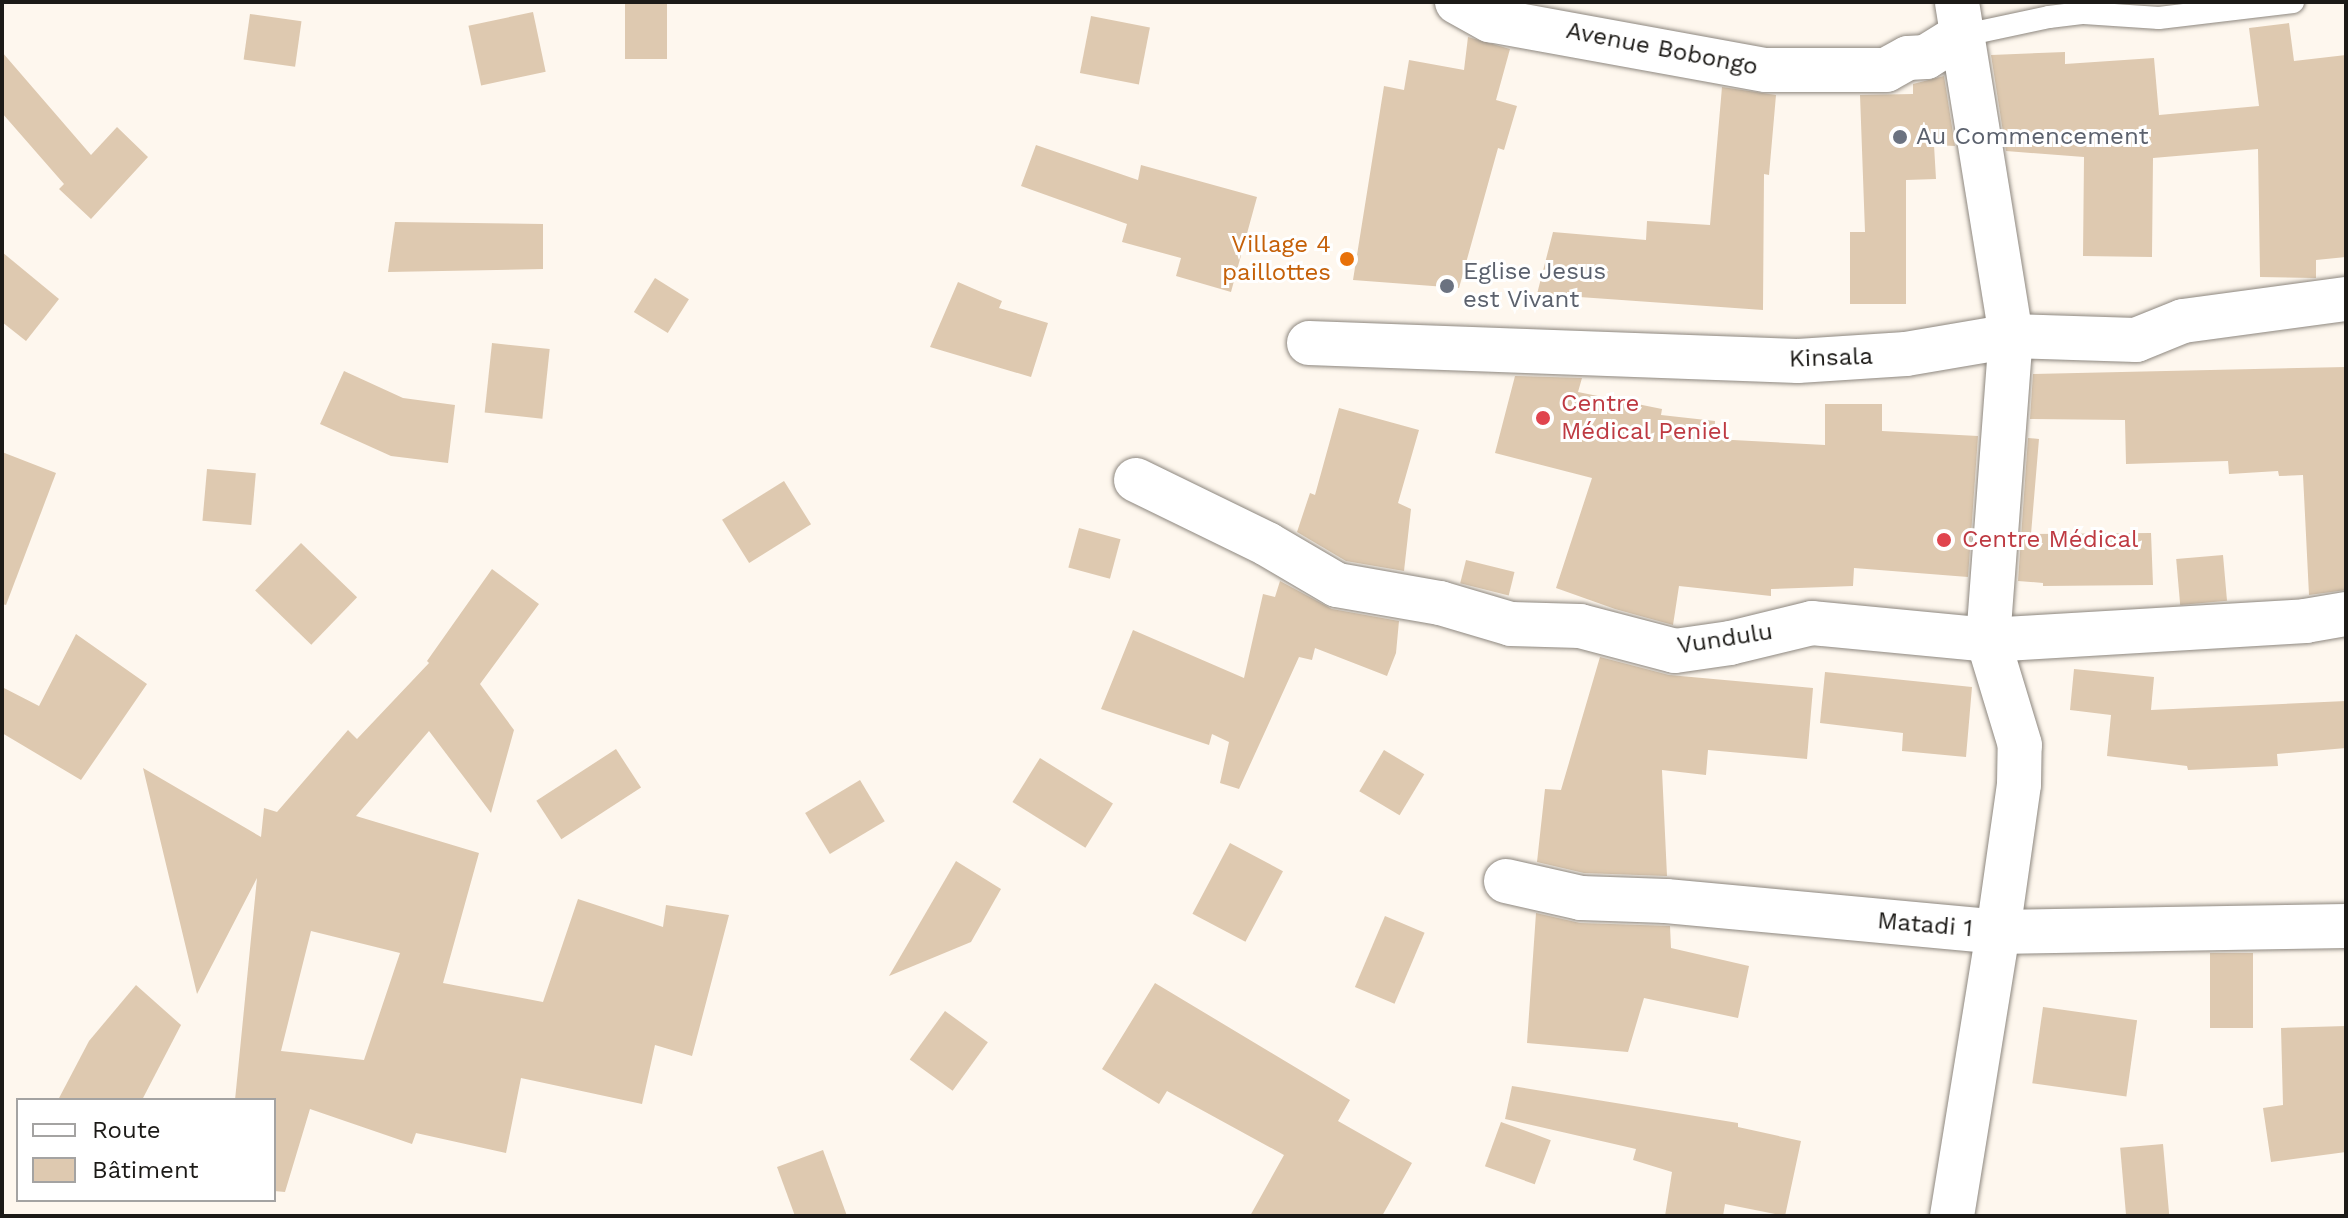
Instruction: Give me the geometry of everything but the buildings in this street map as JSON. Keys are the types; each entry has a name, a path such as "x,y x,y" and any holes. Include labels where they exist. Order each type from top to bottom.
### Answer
{"street":[{"name":"Avenue Bobongo","path":"1457,2 1490,20 1766,70 1886,70 1908,58 1926,57 1959,19"},
{"path":"1952,1216 1998,932 2019,784 2020,745 1988,640 2011,336 1959,19"},
{"name":"Kinsala","path":"1309,343 1798,361 1906,354 2011,336 2136,340 2183,321 2346,299"},
{"name":"Vundulu","path":"1136,480 1267,544 1337,585 1440,603 1511,624 1580,626 1675,651 1730,643 1812,623 1988,640 2305,621 2346,614"},
{"name":"Matadi 1","path":"1506,881 1581,898 1666,901 1998,932 2346,926"}],"lane":[{"path":"1959,19 2084,13 2159,18 2293,2"}],"place":[{"name":"Au Commencement","path":"1900,137"},
{"name":"Village 4 paillottes","path":"1347,259"},
{"name":"Eglise Jesus est Vivant","path":"1447,286"},
{"name":"Centre Médical Peniel","path":"1543,418"},
{"name":"Centre Médical","path":"1944,540"}]}
